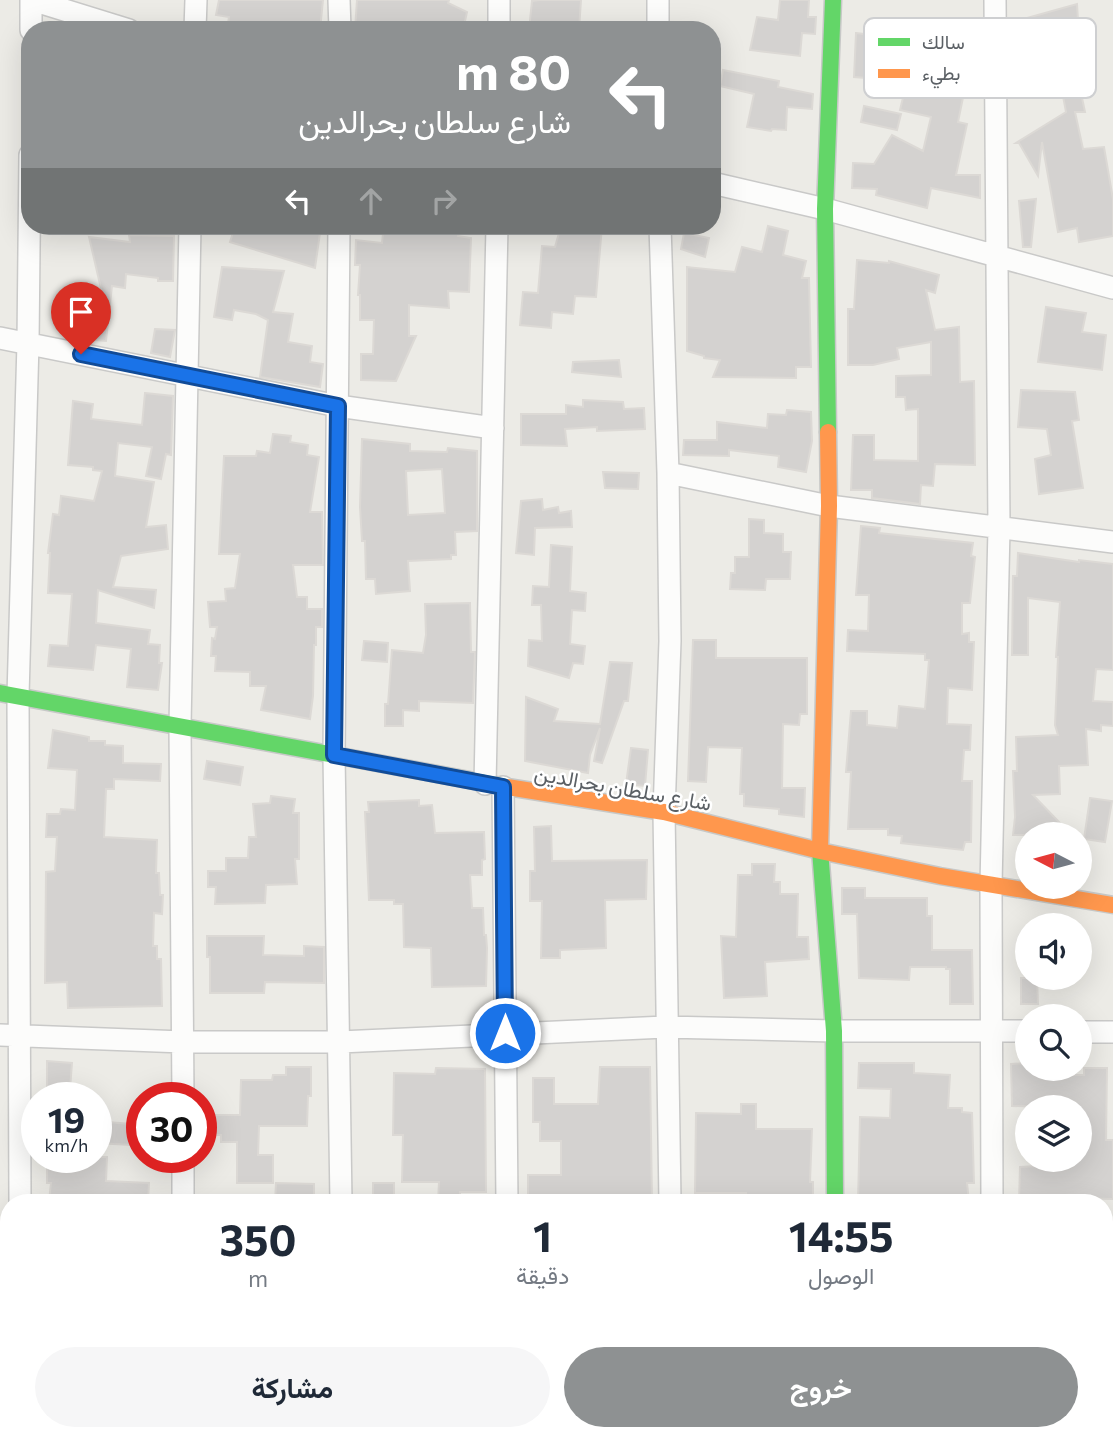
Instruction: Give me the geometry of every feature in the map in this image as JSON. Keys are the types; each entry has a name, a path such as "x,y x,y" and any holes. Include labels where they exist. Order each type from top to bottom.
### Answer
{"street":[{"path":"31,21 32,0 101,21"},
{"path":"195,21 196,0"},
{"path":"339,0 340,21"},
{"path":"499,0 499,21"},
{"path":"658,0 659,21"},
{"path":"833,0 825,209 829,506 820,851 834,1031 835,1194"},
{"path":"995,0 995,18"},
{"path":"992,1194 991,885 999,528 996,98"},
{"path":"721,185 825,209 1113,288"},
{"path":"20,1194 10,1035 9,695 28,343 29,235"},
{"path":"183,1082 180,726 190,235"},
{"path":"339,235 334,755 341,1194"},
{"path":"497,235 493,428 494,785 505,1033 507,1194"},
{"path":"660,235 670,641 664,812 665,1027 670,1194"},
{"path":"0,338 338,406 493,428"},
{"path":"668,473 829,506 1113,542"},
{"name":"شارع سلطان بحرالدين","path":"9,695 494,785 664,812 820,851 991,885 1113,905"},
{"path":"10,1035 183,1042 340,1042 665,1027 1015,1031"},
{"path":"1092,1032 1113,1032"},
{"path":"183,1173 183,1194"}],"building":[{"path":"219,0 323,0 321,21 228,21 229,17 216,15"},
{"path":"357,0 449,0 448,3 467,12 465,21 356,21"},
{"path":"581,0 580,21 530,21 532,1"},
{"path":"780,0 809,0 808,17 816,17 815,34 802,33 800,56 750,50 757,17 778,20"},
{"path":"1077,4 1078,18 1027,18"},
{"path":"856,33 864,34 864,78 854,77"},
{"path":"723,70 779,81 778,87 813,94 812,109 787,107 786,130 771,131 747,127 754,94 721,86"},
{"path":"903,98 963,98 958,122 967,124 956,175 980,175 980,198 931,188 927,208 876,195 877,189 852,188 853,163 874,164 892,135 923,151 931,117 900,110"},
{"path":"1063,98 1082,98 1085,112 1075,112 1083,149 1104,147 1113,199 1113,236 1079,242 1077,228 1058,232 1042,142 1038,176 1019,143 1016,143 1066,112"},
{"path":"864,106 901,114 897,130 861,122"},
{"path":"1036,199 1031,247 1023,247 1019,201"},
{"path":"768,226 788,231 783,255 806,261 802,278 809,278 811,367 796,367 796,378 713,377 720,360 704,358 687,351 687,267 735,272 742,247 762,252"},
{"path":"129,235 174,236 173,281 158,281 158,278 126,274 125,288 112,286 106,341 72,338 68,309 74,308 73,295 102,293 89,237 130,242"},
{"path":"232,235 320,235 315,268 230,242"},
{"path":"383,235 458,235 471,238 469,292 448,291 449,308 409,305 409,336 416,336 396,381 361,380 361,354 373,354 374,320 360,320 360,265 355,265 356,240 382,243"},
{"path":"558,235 601,235 596,297 575,296 573,314 552,312 551,328 520,325 523,292 538,293 542,246 555,247"},
{"path":"684,235 709,238 705,257 681,249"},
{"path":"857,260 889,261 939,275 935,293 926,290 935,330 959,327 960,382 974,381 975,465 935,464 933,486 921,485 920,504 872,498 872,490 851,490 853,435 874,435 874,460 918,461 918,409 906,410 905,397 896,397 896,376 931,375 931,342 897,348 899,359 873,365 848,365 848,309 854,309"},
{"path":"222,267 284,271 273,312 293,314 288,342 312,346 310,362 323,364 320,387 260,377 268,320 256,314 234,310 232,320 214,317"},
{"path":"1046,307 1086,313 1082,332 1106,335 1102,370 1038,362"},
{"path":"155,329 175,330 170,357 151,353"},
{"path":"619,360 621,377 572,372 573,362"},
{"path":"1021,390 1075,392 1079,420 1072,421 1083,488 1039,494 1035,459 1051,455 1047,429 1018,427"},
{"path":"145,393 173,396 171,455 166,454 161,479 146,476 152,447 118,443 115,476 154,482 146,527 166,525 168,549 121,556 113,587 156,590 154,608 98,590 96,623 150,630 148,644 160,645 159,663 162,663 158,690 127,687 131,649 96,645 93,670 48,666 50,645 68,646 72,594 48,593 48,553 53,514 59,515 61,496 94,501 102,471 93,470 93,467 68,465 73,401 93,404 91,419 142,425"},
{"path":"583,400 623,402 624,409 644,408 645,429 565,429 567,446 521,445 521,414 566,414 566,405 583,407"},
{"path":"787,410 811,412 812,441 806,472 778,467 779,456 729,450 729,456 683,455 684,440 717,440 717,422 767,428 768,414 786,415"},
{"path":"273,434 291,436 290,442 308,445 307,455 319,457 310,512 322,512 323,565 293,565 297,597 307,597 307,609 322,609 322,627 316,627 314,645 310,719 261,710 266,686 250,686 250,672 215,671 216,656 211,656 212,638 215,639 217,627 210,627 208,602 226,601 225,589 235,588 240,554 219,554 224,456 256,456 257,451 270,453"},
{"path":"362,439 410,444 410,451 447,452 448,448 477,451 477,531 455,532 456,555 451,555 451,559 408,561 410,591 376,594 375,579 366,579 365,541 362,541","holes":["442,469 445,513 408,515 406,471"]},
{"path":"603,472 639,473 638,489 605,488"},
{"path":"542,499 543,510 558,507 559,513 571,511 572,527 535,528 534,555 516,553 521,501"},
{"path":"749,519 764,520 764,533 783,534 783,552 791,552 790,579 766,579 765,590 730,589 731,573 735,573 735,557 749,557"},
{"path":"861,526 880,528 879,533 973,543 971,556 975,557 970,603 962,603 962,634 969,633 969,642 974,642 972,690 948,688 947,724 971,725 970,750 964,750 962,781 972,781 971,842 965,842 963,850 901,843 902,836 888,835 888,829 848,829 851,772 846,772 851,711 867,711 867,725 897,728 899,706 925,709 929,660 925,660 925,654 847,651 848,630 868,631 869,595 856,595"},
{"path":"551,545 572,547 570,591 586,593 585,611 572,610 570,644 585,646 583,664 573,663 569,678 528,666 529,640 542,641 541,605 532,605 533,586 549,587"},
{"path":"1018,553 1113,564 1113,670 1096,669 1093,701 1113,702 1113,726 1101,725 1101,731 1086,729 1088,765 1059,766 1060,794 1033,795 1059,822 1015,822 1013,835 1016,737 1058,735 1055,725 1056,657 1060,602 1028,598 1028,655 1012,655 1013,576 1017,576"},
{"path":"470,603 471,652 475,652 473,703 419,701 419,711 403,710 403,726 385,726 392,650 423,653 426,635 425,604"},
{"path":"693,640 716,640 716,658 807,658 807,714 800,714 799,725 783,724 782,788 805,788 804,817 779,814 779,809 744,806 744,794 740,794 742,748 708,747 706,782 688,781"},
{"path":"364,641 388,643 387,662 362,660"},
{"path":"610,662 632,663 628,701 624,701 602,763 594,761 600,728 590,755 588,773 525,761 526,697 558,709 554,721 600,724"},
{"path":"53,730 89,737 89,741 105,741 105,745 123,746 123,763 161,764 160,781 114,779 114,789 106,789 104,837 157,840 156,873 159,873 160,895 163,895 162,914 154,913 153,946 157,946 157,959 161,959 162,1006 68,1008 67,982 45,983 46,872 55,871 57,837 46,837 47,814 60,814 61,809 75,810 77,770 48,768"},
{"path":"631,748 648,750 645,786 626,784"},
{"path":"207,761 243,767 240,785 204,779"},
{"path":"271,796 295,799 293,813 299,813 299,859 295,859 297,884 266,885 265,903 215,904 216,887 208,887 208,871 226,871 226,858 248,858 249,837 256,837 253,804 270,803"},
{"path":"1090,798 1112,801 1105,842 1092,840 1092,822 1086,822"},
{"path":"419,800 419,806 432,805 435,833 484,832 485,859 482,860 482,875 470,875 472,908 483,908 487,948 486,986 432,987 431,948 404,947 403,904 394,904 394,900 369,900 365,812 369,812 368,802"},
{"path":"551,826 552,861 647,860 646,899 605,900 606,948 560,950 560,958 541,958 542,901 530,901 530,871 535,871 534,827"},
{"path":"752,864 775,864 774,882 780,882 780,894 798,894 797,937 808,937 809,959 765,962 767,996 724,998 721,936 736,937 738,875 752,875"},
{"path":"842,888 865,888 865,898 927,898 927,916 932,916 932,950 972,950 973,1004 950,1004 950,969 946,967 910,967 909,980 859,978 857,914 842,914"},
{"path":"207,936 264,936 263,955 304,956 304,946 324,947 324,983 265,982 264,993 210,993"},
{"path":"1021,990 1037,990 1038,1004 1021,1004"},
{"path":"47,1061 72,1063 71,1082 47,1082"},
{"path":"859,1063 914,1063 914,1073 950,1075 948,1108 962,1108 962,1112 972,1113 974,1183 967,1183 968,1194 858,1194 860,1117 890,1118 891,1089 858,1088"},
{"path":"1011,1064 1015,1064 1015,1081 1092,1081 1092,1068 1107,1068 1106,1140 1113,1140 1113,1194 1019,1194 1020,1172 1092,1172 1092,1095 1015,1095 1015,1106 1012,1106"},
{"path":"286,1067 311,1067 307,1126 259,1126 258,1155 273,1155 273,1183 237,1183 237,1142 221,1142 221,1135 217,1135 217,1115 240,1115 241,1080 272,1080 273,1075 286,1075"},
{"path":"600,1067 650,1067 652,1194 528,1194 528,1175 561,1175 561,1141 540,1141 540,1122 533,1122 533,1078 554,1078 554,1104 598,1104"},
{"path":"436,1068 485,1069 486,1192 438,1194 439,1182 402,1182 403,1135 393,1135 394,1073 435,1074"},
{"path":"741,1104 756,1104 756,1129 812,1129 810,1182 813,1182 813,1194 695,1193 696,1113 741,1114"},
{"path":"112,1122 126,1124 126,1145 112,1144"},
{"path":"47,1173 106,1173 106,1181 149,1183 148,1194 50,1194 51,1183 47,1183"},
{"path":"276,1183 314,1184 314,1194 275,1194"},
{"path":"373,1183 394,1183 394,1194 373,1194"}],"traffic: fast":[{"path":"828,432 825,209 833,0"},
{"path":"0,693 507,787"},
{"path":"820,850 834,1031 835,1194"}],"traffic: slow":[{"path":"820,850 829,506 828,432"},
{"path":"507,787 664,812 820,851 940,876 1113,905"}],"route":[{"path":"81,354 338,406 334,755 503,787 505,1033"}]}
